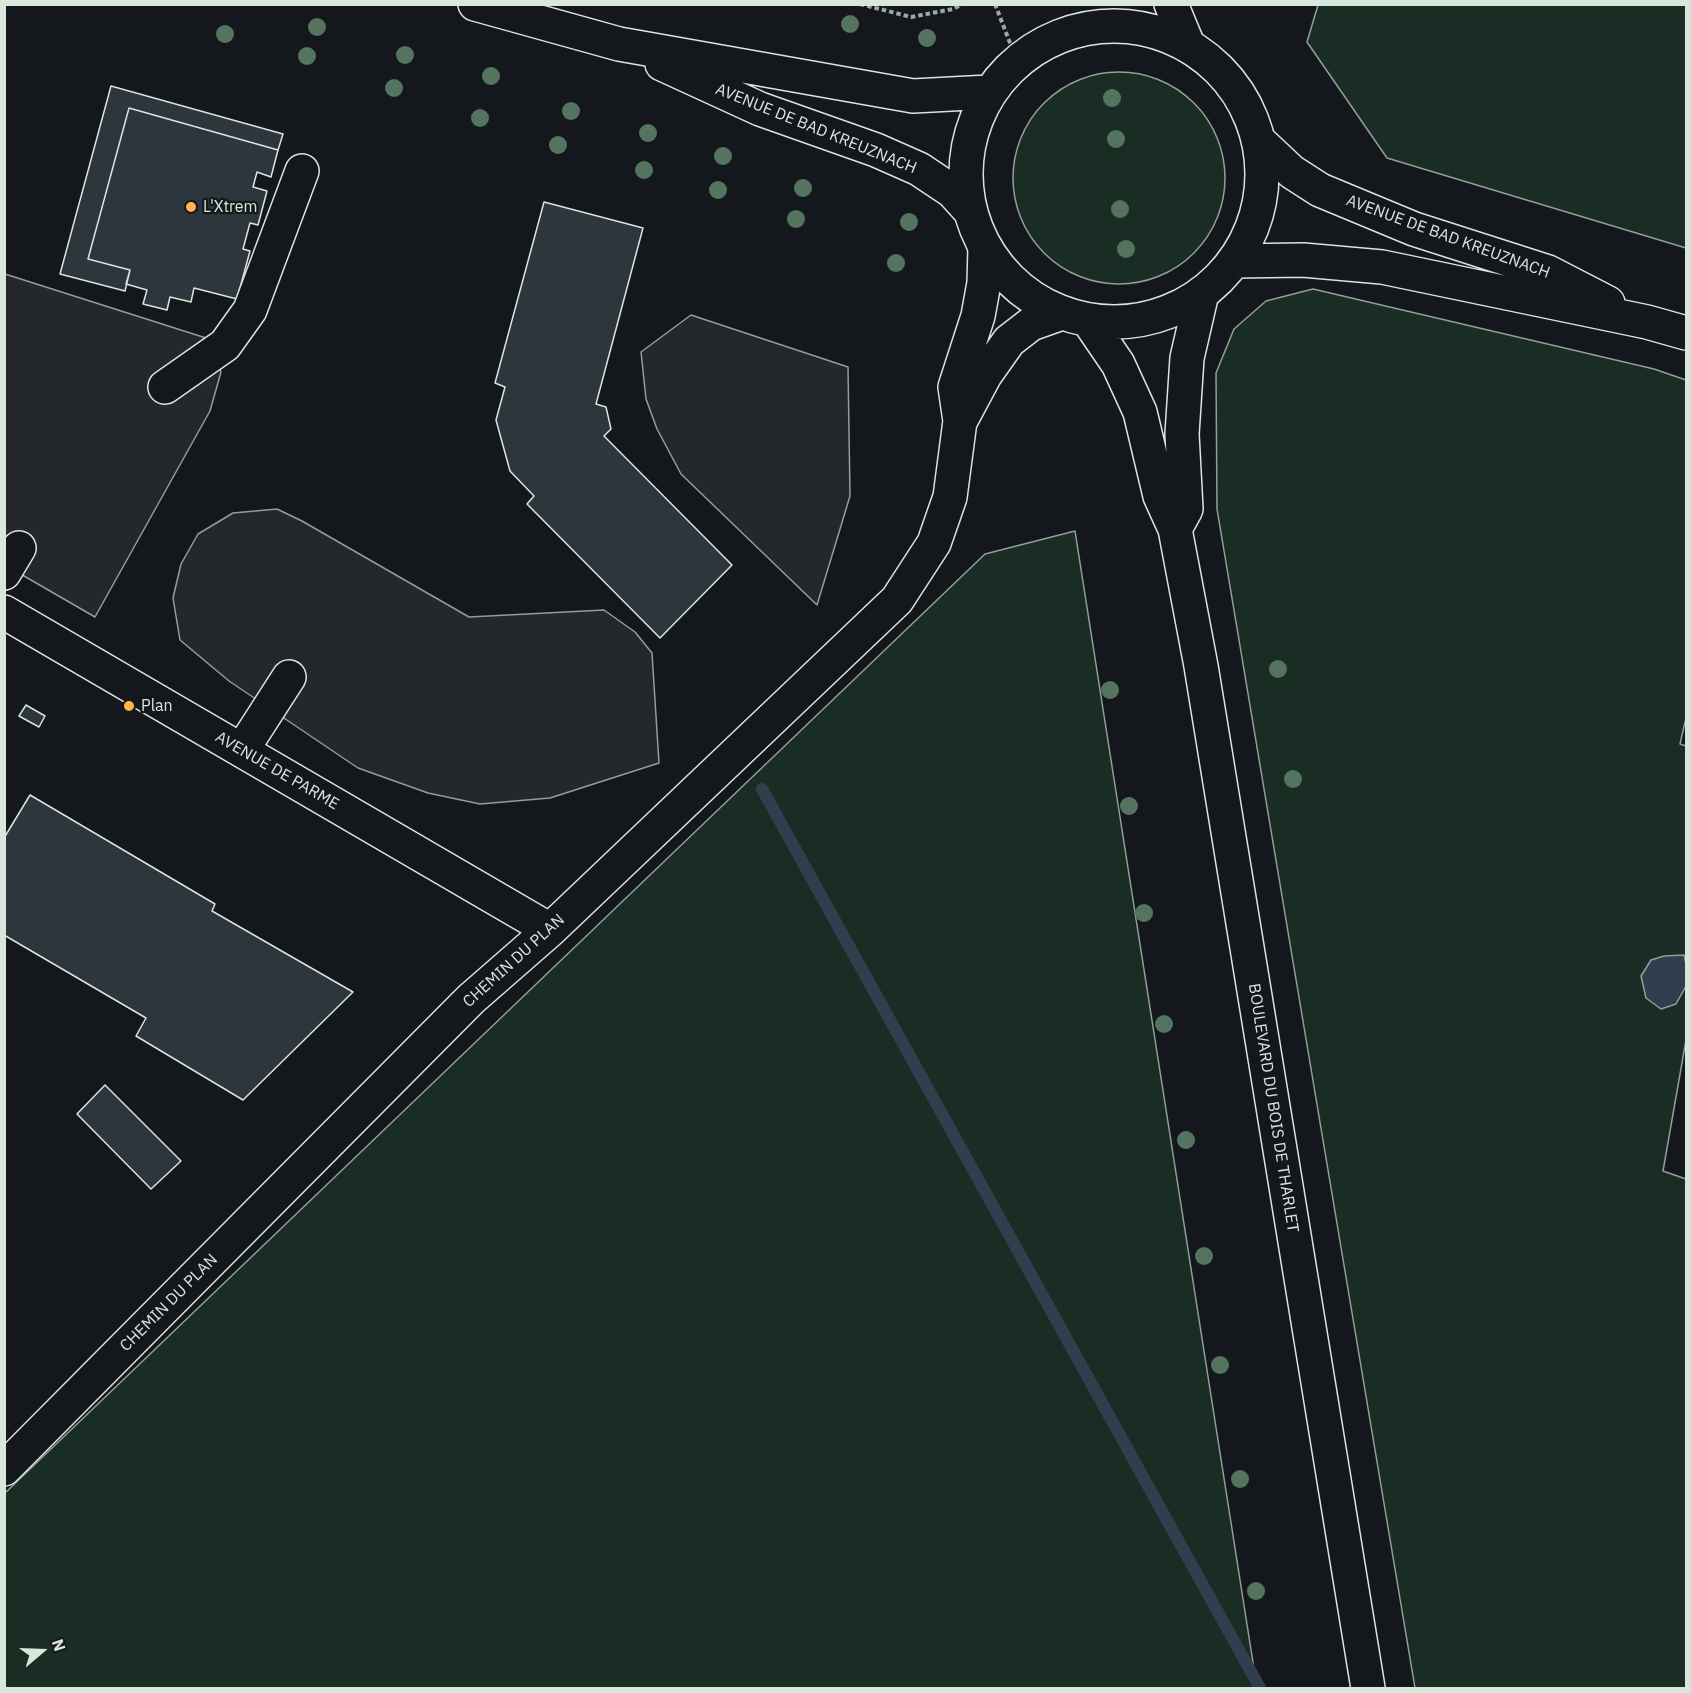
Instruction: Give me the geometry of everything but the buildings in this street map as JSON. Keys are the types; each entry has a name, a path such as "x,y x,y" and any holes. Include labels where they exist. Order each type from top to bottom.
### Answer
{"main road":[{"name":"AVENUE DE BAD KREUZNACH","path":"475,4 620,44 913,96 989,92"},
{"path":"1067,34 1082,4"},
{"path":"1171,4 1188,45"},
{"path":"1112,25 1152,30 1188,45 1220,70 1244,102 1258,140 1262,182 1254,224 1234,261 1216,283 1193,300 1168,313 1140,321 1114,323 1075,317 1022,291 1008,278 985,248 971,212 965,171 972,130 989,92 1017,61 1045,42 1067,34 1112,25"},
{"name":"AVENUE DE BAD KREUZNACH","path":"620,44 760,109 876,150 919,169 952,191 971,212"},
{"name":"AVENUE DE BAD KREUZNACH","path":"1258,140 1292,172 1320,190 1414,229 1548,272 1647,322"},
{"path":"165,387 225,345 250,310 302,171"},
{"name":"CHEMIN DU PLAN","path":"4,1469 471,999 550,930 897,600 934,543 950,497 960,421 955,387 978,316 984,283 985,248"},
{"name":"AVENUE DE BAD KREUZNACH","path":"1234,261 1303,260 1382,267 1647,322 1686,333"},
{"path":"1175,529 1186,509 1182,434 1187,357 1202,293"},
{"name":"CHEMIN DU PLAN","path":"960,421 985,375 1009,341 1032,324 1075,317"},
{"name":"BOULEVARD DU BOIS DE THARLET","path":"1075,317 1118,364 1140,412 1160,496 1175,529 1203,678 1368,1689"},
{"name":"AVENUE DE PARME","path":"4,612 550,930"},
{"path":"242,750 290,677"}],"path":[{"path":"860,4 911,17 953,9 963,4"},
{"path":"995,4 1017,61"}],"green space":[{"path":"1318,5 1686,5 1686,248 1387,158 1307,42"},
{"path":"1119,72 1140,74 1159,80 1178,90 1194,103 1207,119 1217,138 1223,157 1225,178 1223,199 1217,218 1207,237 1194,253 1178,266 1159,276 1140,282 1119,284 1098,282 1079,276 1060,266 1044,253 1031,237 1021,218 1015,199 1013,178 1015,157 1021,138 1031,119 1044,103 1060,90 1079,80 1098,74"},
{"path":"1313,289 1654,369 1686,380 1686,718 1680,744 1686,746 1686,1040 1663,1171 1686,1179 1686,1688 1415,1688 1217,509 1216,373 1234,329 1266,301"},
{"path":"1075,531 1257,1688 5,1688 5,1493 985,554"}],"shaded area":[{"path":"5,274 206,338 221,372 210,411 95,617 5,565"},
{"path":"691,315 848,367 850,496 817,605 681,474 657,429 646,399 641,352"},
{"path":"277,509 469,617 604,610 635,632 652,653 659,763 550,798 480,804 428,793 358,768 229,681 180,640 173,598 181,564 198,534 233,513"}],"water":[{"path":"1684,955 1686,986 1676,1004 1661,1009 1646,998 1641,976 1651,960 1664,956"}],"waterway":[{"path":"762,789 1260,1688"}],"place":[{"name":"L'Xtrem","path":"191,207"},
{"name":"Plan","path":"129,706"}]}
